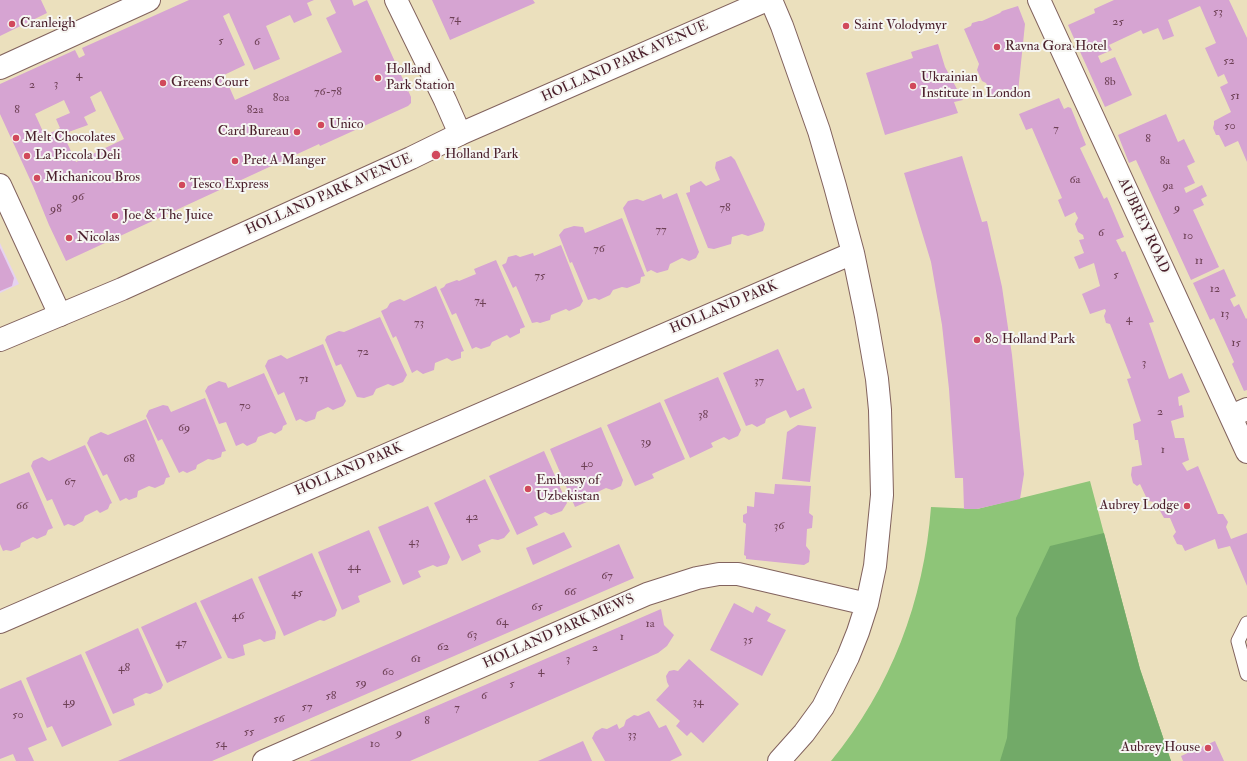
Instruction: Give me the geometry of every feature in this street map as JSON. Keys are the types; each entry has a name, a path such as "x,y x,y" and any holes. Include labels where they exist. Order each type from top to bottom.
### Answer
{"street":[{"path":"0,68 149,0"},
{"path":"396,0 460,134"},
{"name":"HOLLAND PARK AVENUE","path":"0,340 122,289 411,158 460,134 767,0"},
{"path":"771,0 782,26 819,131 853,253 877,378 880,410 882,495 875,566 867,604 858,632 848,657 823,707 804,733 779,761"},
{"name":"AUBREY ROAD","path":"1039,0 1239,413 1247,452"},
{"path":"0,185 60,315"},
{"name":"HOLLAND PARK","path":"0,622 853,253"},
{"name":"HOLLAND PARK MEWS","path":"264,761 647,594 697,578 719,574 738,574 867,604"}],"lane":[{"path":"1247,623 1238,641 1247,674"}],"shaded area":[{"path":"0,243 19,284 0,293"}],"green space":[{"path":"1090,481 1140,669 1171,761 831,761 871,704 901,642 921,576 931,507 977,509"},
{"path":"1104,533 1140,669 1171,761 1000,761 1007,738 1016,618 1050,546"}],"building":[{"name":"Cranleigh","path":"0,0 41,0 47,13 0,36"},
{"path":"189,0 314,0 307,3 312,15 294,23 290,15 266,26 280,59 254,70 229,13 223,16 245,65 224,75 235,100 342,52 326,18 336,13 330,0 352,0 354,6 367,0 411,97 411,103 408,106 320,146 319,144 66,261 0,114 0,84 75,50 79,58 85,55 82,48","holes":["101,91 124,139 76,162 63,134 88,125 84,117 96,111 90,97","64,100 70,113 56,119 60,128 45,136 35,114"]},
{"path":"432,0 533,0 535,3 450,40"},
{"path":"1114,0 1229,0 1247,38 1247,162 1238,141 1225,147 1219,135 1216,135 1213,128 1214,121 1231,112 1220,87 1228,83 1224,74 1218,77 1205,48 1216,43 1200,6 1168,20 1174,36 1163,40 1158,28 1143,34 1141,30 1109,45 1112,50 1098,56 1101,63 1115,57 1132,95 1105,107 1068,25 1095,13 1094,9"},
{"name":"Ravna Gora Hotel","path":"1018,6 1025,24 1018,92 993,97 986,83 982,81 977,70 979,64 964,29 971,26 972,23 982,21 1002,11"},
{"name":"Ukrainian Institute in London","path":"938,44 945,67 963,100 954,102 958,113 885,135 866,73 913,58 911,52"},
{"path":"1059,98 1064,109 1068,107 1071,108 1086,145 1080,148 1104,199 1107,197 1124,237 1116,240 1122,252 1125,251 1154,322 1149,323 1169,379 1182,373 1190,392 1178,397 1179,406 1182,405 1184,417 1171,421 1175,438 1184,438 1189,460 1182,463 1187,471 1198,466 1218,514 1223,514 1228,522 1226,527 1231,539 1247,533 1247,586 1230,546 1218,549 1215,539 1185,551 1182,545 1177,544 1173,536 1176,532 1170,518 1164,518 1159,509 1160,503 1148,501 1140,484 1137,486 1133,483 1131,475 1132,467 1142,465 1138,440 1135,440 1133,424 1141,421 1127,379 1131,378 1110,324 1106,323 1104,316 1106,311 1105,309 1090,314 1082,294 1100,286 1094,263 1079,269 1074,257 1084,253 1079,240 1084,239 1083,235 1078,232 1075,224 1078,218 1075,212 1065,217 1058,200 1062,198 1032,128 1026,130 1019,114"},
{"path":"1166,114 1178,142 1184,139 1195,162 1187,166 1195,183 1184,188 1186,193 1202,185 1207,196 1201,199 1204,205 1193,210 1219,267 1191,280 1136,160 1129,163 1118,135"},
{"path":"731,156 735,160 765,224 763,231 748,236 742,234 732,237 731,244 714,249 708,248 686,193 690,192 690,186 701,181 706,186 720,180 715,168 716,162"},
{"name":"80 Holland Park","path":"962,156 982,222 987,221 1002,287 1012,355 1024,474 1020,499 977,509 964,509 963,478 955,478 949,389 942,325 931,262 904,173"},
{"path":"677,193 699,252 696,258 689,261 682,258 670,264 668,270 657,273 651,270 647,272 623,208 628,201 637,199 643,201 661,194 663,199"},
{"path":"622,218 645,276 641,277 640,283 627,288 622,287 613,290 610,295 599,300 595,298 588,300 572,262 570,263 559,235 564,229 574,226 583,227 585,233"},
{"path":"561,245 583,301 580,306 569,311 566,309 551,315 550,320 540,323 532,323 516,286 513,288 502,265 506,263 508,257 516,255 520,257 533,253 534,256"},
{"path":"0,248 14,278 12,286 0,291"},
{"path":"496,260 525,327 520,329 520,333 510,338 507,335 492,342 490,346 481,349 476,347 472,349 456,313 452,315 440,289 446,284 457,280 459,281 476,274 474,269"},
{"path":"1224,269 1236,296 1230,299 1234,307 1239,304 1246,319 1247,318 1247,390 1244,391 1232,364 1234,362 1214,318 1210,320 1193,283"},
{"path":"436,286 464,351 461,352 461,358 452,361 447,358 435,363 434,370 423,374 417,370 412,373 396,336 393,338 381,311 387,308 390,303 400,299 404,301"},
{"path":"380,317 407,375 403,382 393,386 388,384 376,389 373,395 364,398 357,397 341,364 336,366 325,340 327,336 339,331 344,332"},
{"path":"323,344 346,401 343,406 333,410 328,407 317,412 315,419 306,422 300,419 296,421 284,392 278,395 265,366 268,360 281,355 287,359"},
{"path":"778,349 797,391 804,388 812,408 790,418 786,410 766,419 765,423 757,427 752,424 746,426 723,373"},
{"path":"264,373 287,424 283,426 282,430 275,434 271,432 258,437 256,442 247,446 243,443 236,446 226,422 219,424 205,391 208,386 219,381 226,383 228,388"},
{"path":"718,377 741,430 738,436 729,440 724,437 711,443 713,447 690,458 664,400"},
{"path":"205,398 226,451 222,452 221,457 213,460 208,459 197,465 196,469 187,473 183,471 179,473 162,439 158,441 146,416 149,410 163,405 168,406 171,412"},
{"path":"660,402 685,459 652,474 654,478 635,486 607,425"},
{"path":"146,419 170,477 166,478 164,484 155,488 149,486 138,491 137,497 129,500 126,498 120,501 107,474 103,476 87,443 90,437 101,432 108,435"},
{"path":"798,425 816,427 810,482 782,479 787,432"},
{"path":"601,427 623,480 621,486 612,490 606,488 587,497 589,501 575,507 550,449"},
{"path":"85,445 112,503 108,509 100,513 97,510 85,516 83,521 74,526 68,524 64,526 52,499 47,501 31,466 33,461 42,457 49,461"},
{"name":"Embassy of Uzbekistan","path":"544,451 567,503 562,511 551,515 545,512 534,517 538,525 517,535 489,476"},
{"path":"29,472 53,528 48,530 46,535 37,539 33,537 21,543 20,547 11,551 3,551 0,544 0,484"},
{"path":"485,479 510,531 504,538 498,540 492,539 478,545 481,552 462,561 434,503"},
{"path":"775,484 811,486 809,513 813,516 812,528 807,529 806,546 810,551 809,562 804,565 746,559 746,556 744,555 746,524 743,522 743,515 747,513 747,506 754,507 755,492 774,494"},
{"path":"428,506 450,557 447,564 437,567 433,565 418,571 421,577 403,585 378,527"},
{"path":"369,530 391,582 358,596 360,602 342,610 318,552"},
{"path":"564,532 572,547 533,565 526,548"},
{"path":"619,544 634,578 212,761 118,761"},
{"path":"312,553 337,610 335,616 324,621 320,620 284,636 258,577"},
{"path":"252,578 276,632 275,639 264,642 260,639 243,645 245,655 233,659 228,658 200,601"},
{"path":"196,602 222,658 167,683 141,627"},
{"path":"734,603 753,613 756,606 771,614 767,621 786,630 762,676 710,650"},
{"path":"661,609 664,625 674,635 667,646 658,653 410,761 309,761"},
{"path":"138,628 163,685 161,689 150,694 146,693 133,699 135,705 113,714 85,652"},
{"path":"81,654 112,725 62,747 52,726 47,728 26,678"},
{"path":"689,659 739,704 703,743 691,732 687,736 676,726 680,721 656,700 669,686 666,676 669,671 678,671"},
{"path":"21,680 47,740 28,748 34,761 16,761 13,754 0,759 0,689"},
{"path":"649,711 659,728 666,725 682,755 670,761 605,761 592,738 595,732 602,728 607,729 617,724 619,729 624,726 626,720 634,715 638,716"},
{"path":"583,741 592,761 538,761"},
{"name":"Aubrey House","path":"1215,741 1224,761 1183,761 1181,756"}],"place":[{"name":"Cranleigh","path":"12,24"},
{"name":"Saint Volodymyr","path":"846,26"},
{"name":"Ravna Gora Hotel","path":"997,47"},
{"name":"Holland Park Station","path":"378,78"},
{"name":"Greens Court","path":"163,83"},
{"name":"Ukrainian Institute in London","path":"913,86"},
{"name":"Unico","path":"321,125"},
{"name":"Card Bureau","path":"297,132"},
{"name":"Melt Chocolates","path":"16,138"},
{"name":"Holland Park","path":"436,155"},
{"name":"La Piccola Deli","path":"27,156"},
{"name":"Pret A Manger","path":"235,161"},
{"name":"Michanicou Bros","path":"37,178"},
{"name":"Tesco Express","path":"182,185"},
{"name":"Joe & The Juice","path":"115,216"},
{"name":"Nicolas","path":"69,238"},
{"name":"80 Holland Park","path":"977,340"},
{"name":"Embassy of Uzbekistan","path":"528,489"},
{"name":"Aubrey Lodge","path":"1187,506"},
{"name":"Aubrey House","path":"1208,748"}]}
